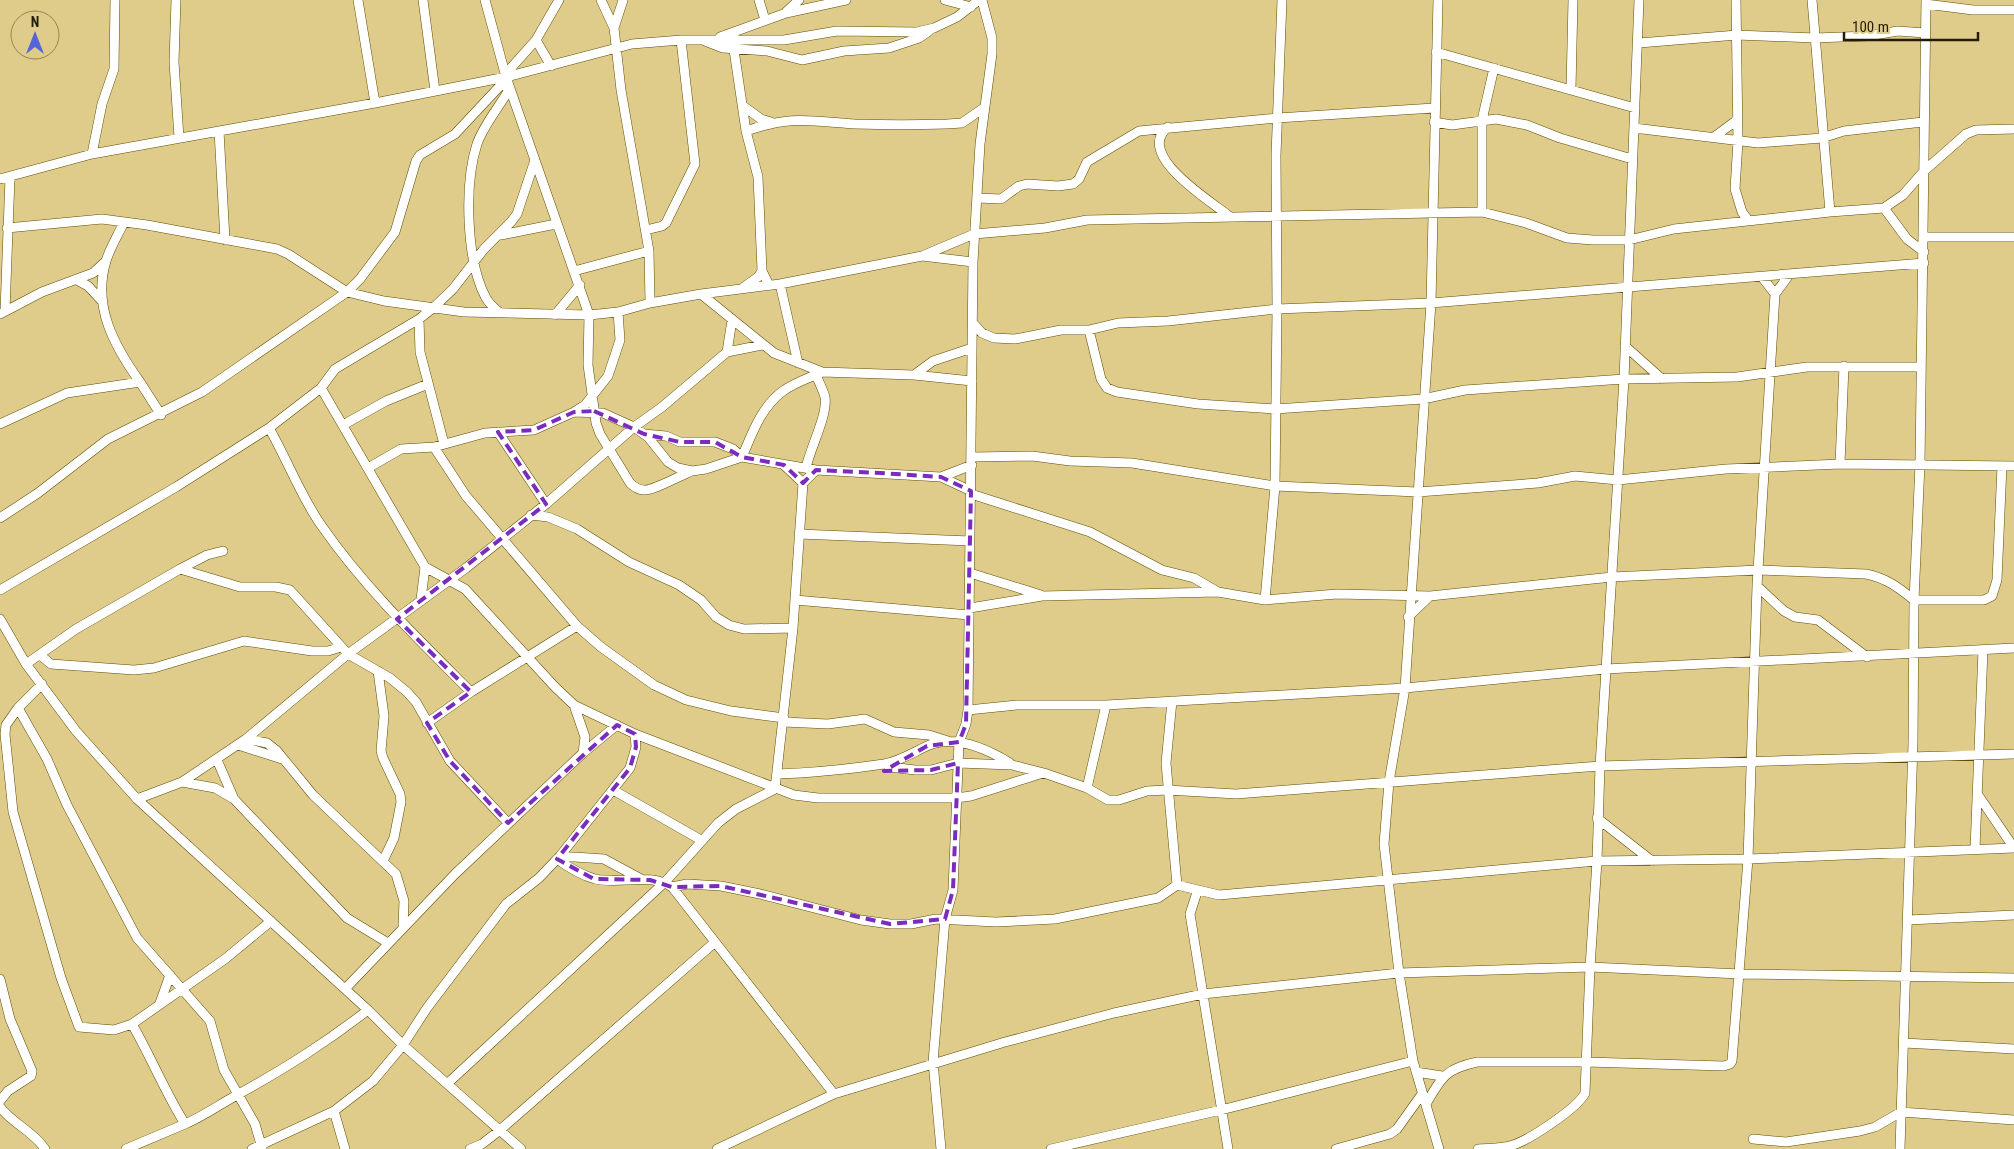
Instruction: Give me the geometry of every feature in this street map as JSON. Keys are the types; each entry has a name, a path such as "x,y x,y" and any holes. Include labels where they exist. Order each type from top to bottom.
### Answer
{"street":[{"path":"92,154 102,104 114,69 116,0"},
{"path":"176,0 174,62 180,138"},
{"path":"358,0 375,103"},
{"path":"423,0 435,92"},
{"path":"485,0 508,81 589,315 588,365 594,412 600,434 622,467 630,483 643,490 692,471 706,469 742,457 816,470 941,478 971,493 1090,532 1162,570 1194,578 1218,592"},
{"path":"499,312 487,300 482,290 475,259 468,201 474,155 482,133 508,81 511,68 536,40 559,0"},
{"path":"601,0 614,28 621,90 649,251 650,303"},
{"path":"614,28 623,0"},
{"path":"759,0 765,20"},
{"path":"786,13 798,0"},
{"path":"707,40 786,13 846,0"},
{"path":"945,0 971,7"},
{"path":"707,40 710,45 734,50 767,51 802,60 844,50 889,48 919,38 980,0 992,38 980,144 974,234 968,710 966,724 955,742 958,763 953,890 945,919 934,1062 942,1149"},
{"path":"1260,600 1266,588 1275,486 1277,118 1282,0"},
{"path":"1438,0 1434,108 1431,303 1408,617 1405,688 1389,782 1384,844 1399,973 1413,1061 1439,1149"},
{"path":"1571,89 1572,0"},
{"path":"1478,1149 1501,1148 1520,1142 1576,1106 1585,1093 1590,967 1597,862 1597,818 1624,379 1628,240 1639,43 1639,0"},
{"path":"1736,0 1736,120 1738,141 1734,189 1742,212 1748,220"},
{"path":"1812,0 1822,138 1830,212"},
{"path":"1900,1149 1907,977 1912,759 1912,655 1920,464 1926,2 1973,10 2014,10"},
{"path":"0,179 92,154 435,92 508,81 551,66 617,47 652,41 784,40 837,31 894,33 934,28"},
{"path":"1639,43 1737,35 1815,38 1868,36 1898,31 1925,33"},
{"path":"536,40 551,66"},
{"path":"646,230 662,226 666,223 695,164 681,40"},
{"path":"734,50 746,131 759,186 762,271 769,285"},
{"path":"1436,52 1635,108"},
{"path":"1482,212 1482,120 1494,68"},
{"path":"0,518 38,494 108,440 122,431 161,415 202,392 347,292 373,263 395,232 416,161 420,155 454,134 499,87 508,81"},
{"path":"743,106 761,119 771,122"},
{"path":"746,131 771,122 806,119 856,124 962,123 985,107"},
{"path":"977,198 1001,199 1019,186 1027,184 1058,186 1073,184 1080,179 1088,162 1114,148 1134,133 1168,127 1434,108"},
{"path":"1434,122 1452,125 1482,120 1496,120 1527,125 1560,138 1632,159"},
{"path":"1714,137 1736,120"},
{"path":"1634,128 1738,141 1783,142 1822,138 1844,131 1924,122"},
{"path":"1168,127 1158,138 1157,145 1162,158 1178,175 1229,216"},
{"path":"7,228 89,220 147,225 288,254 347,292 384,301 464,312 589,315 618,312 650,303 701,294 737,291 780,284 922,256 974,234 1046,228 1087,220 1482,212 1518,220 1568,238 1628,240 1674,229 1748,220 1884,208 1903,195 1924,171 1971,132 1976,130 2014,129"},
{"path":"218,131 225,240"},
{"path":"0,590 176,488 269,428 321,388 335,369 419,319 433,308 453,289 475,259 500,235 517,214 535,160"},
{"path":"3,313 10,177"},
{"path":"1884,208 1906,239 1924,252"},
{"path":"124,222 105,262 101,300 109,331 121,356 161,415"},
{"path":"500,235 556,224"},
{"path":"1924,237 2014,237"},
{"path":"574,272 649,251"},
{"path":"922,256 973,262"},
{"path":"3,313 42,292 93,273 105,262"},
{"path":"973,323 982,333 994,338 1015,339 1061,330 1089,330 1118,323 1168,321 1277,309 1431,303 1924,263"},
{"path":"737,291 758,278 762,271"},
{"path":"1426,1104 1442,1076 1460,1066 1477,1062 1586,1062 1724,1066 1730,1064 1740,974 1748,859 1757,586 1775,294 1789,275"},
{"path":"1762,277 1775,294"},
{"path":"77,280 88,286 101,300"},
{"path":"780,284 798,363"},
{"path":"555,315 580,285"},
{"path":"701,294 762,345 774,353 819,374 824,396 824,412 811,446 806,468"},
{"path":"368,468 401,449 444,444 485,432 534,430 574,412 592,398 608,376 616,359 620,340 618,312"},
{"path":"419,319 418,341 444,444"},
{"path":"727,352 732,320"},
{"path":"1089,330 1101,379 1106,388 1117,392 1198,404 1276,409 1423,399 1465,390 1624,379 1737,377 1771,370 1844,366 1921,367"},
{"path":"137,799 182,782 242,742 348,654 397,619 421,599 450,580 546,504 634,427 662,407 727,352 762,345"},
{"path":"1625,346 1662,379"},
{"path":"914,375 933,361 972,348"},
{"path":"1840,464 1844,366"},
{"path":"742,457 766,407 784,390 819,374 914,375 972,381"},
{"path":"0,424 67,393 140,382"},
{"path":"343,425 386,401 428,384"},
{"path":"321,388 425,566 465,589 574,705 635,734 794,795 818,798 956,798 971,796 1044,773"},
{"path":"574,412 603,413 634,427 644,434 668,462 678,468 692,471"},
{"path":"269,428 320,524 348,562 397,619 471,692"},
{"path":"498,432 546,504"},
{"path":"644,434 666,436 680,442 715,442 733,449 742,457"},
{"path":"434,446 466,496 577,626 601,647 654,685 670,693 705,705 765,717 828,724 864,719 894,732 929,735 983,749 1012,765"},
{"path":"941,478 972,461 1032,456 1070,461 1132,463 1275,486 1418,492 1538,483 1575,476 1618,480 1726,469 1840,464 2014,466"},
{"path":"784,465 803,483"},
{"path":"795,600 969,612 1042,596 1218,592 1260,600 1337,594 1410,597 1612,577 1758,570 1809,570 1880,576 1894,583 1914,600 1984,600 1992,596 1996,580 2002,466"},
{"path":"775,789 793,628 803,483 816,470"},
{"path":"531,515 548,518 577,528 630,562 679,585 702,600 716,617 728,625 744,629 793,628"},
{"path":"799,534 970,541"},
{"path":"26,664 76,629 180,569 207,555 223,551"},
{"path":"421,599 425,566"},
{"path":"180,569 240,586 276,587 290,590 348,654 378,671 407,692 416,702 450,761 508,823"},
{"path":"970,573 1042,596"},
{"path":"1757,586 1775,604 1790,614 1795,617 1818,620 1867,657"},
{"path":"1408,617 1430,596"},
{"path":"0,619 26,664 76,731 137,799 345,988 403,1044 448,1082 521,1149"},
{"path":"428,723 471,692 577,626"},
{"path":"40,655 51,664 134,670 154,668 244,641 312,651 328,651 341,647"},
{"path":"968,710 1017,705 1106,705 1405,688 1606,670 2014,648"},
{"path":"1975,849 1983,650"},
{"path":"378,671 384,716 381,751 400,794 401,802 394,838 383,861"},
{"path":"42,684 18,708 6,725 3,763 13,812 61,978 79,1027 114,1030 132,1024 160,1003 182,991 271,921"},
{"path":"1172,701 1166,763 1177,885"},
{"path":"765,717 786,703"},
{"path":"574,705 585,738 583,753"},
{"path":"1087,788 1106,705"},
{"path":"18,708 47,759 67,805 137,938 182,991 198,1005 210,1021 224,1070 255,1124 262,1147"},
{"path":"345,988 403,926 508,823 617,724"},
{"path":"252,1149 262,1147 334,1111 373,1081 403,1044 427,1008 506,904 558,858 613,790 634,760 635,734"},
{"path":"242,742 282,759 313,795 396,874 405,910 403,926"},
{"path":"777,774 884,764 911,755 936,743 955,742"},
{"path":"884,764 890,767 915,770 931,770 958,763 1012,765 1044,773 1087,788 1108,800 1119,800 1147,791 1167,790 1236,794 1600,766 1912,759 2014,754"},
{"path":"217,760 234,799"},
{"path":"182,782 215,788 234,799 347,918 388,943"},
{"path":"448,1082 668,884 701,840 736,809 775,789"},
{"path":"613,790 701,840"},
{"path":"1978,795 2014,848"},
{"path":"1597,818 1652,861"},
{"path":"1177,885 1197,892 1219,895 1597,862 1748,859 2014,848"},
{"path":"558,858 568,867 594,878 721,886 861,920 890,924 945,919 996,922 1055,919 1095,909 1158,898 1177,885"},
{"path":"558,858 604,858 641,880"},
{"path":"668,884 834,1094"},
{"path":"1197,892 1190,914 1228,1149"},
{"path":"1908,920 2014,915"},
{"path":"470,1149 482,1144 500,1130 714,943"},
{"path":"717,1149 834,1094 934,1062 1105,1016 1203,994 1399,973 1590,967 1740,974 2014,978"},
{"path":"160,1003 170,975"},
{"path":"0,979 10,1019 32,1072 31,1076 4,1090 0,1101"},
{"path":"126,1149 205,1116 324,1044 368,1010"},
{"path":"132,1024 147,1051 163,1088 185,1124"},
{"path":"1904,1043 2014,1049"},
{"path":"1051,1149 1221,1110 1413,1061"},
{"path":"1416,1072 1442,1076"},
{"path":"1336,1149 1390,1134 1397,1129 1422,1094"},
{"path":"0,1107 5,1114 32,1132 45,1149"},
{"path":"334,1111 345,1149"},
{"path":"1753,1140 1786,1142 1860,1131 1875,1127 1901,1112 2014,1120"}],"highlighted area":[{"path":"594,411 644,434 680,442 715,442 742,457 784,465 803,483 816,470 881,473 941,477 971,491 966,724 959,742 927,746 884,771 931,770 958,763 953,890 945,919 890,924 721,886 672,887 650,880 594,879 557,859 630,768 636,747 635,734 617,725 508,823 450,761 427,723 471,692 397,619 546,504 498,432 534,430 574,412"}]}
